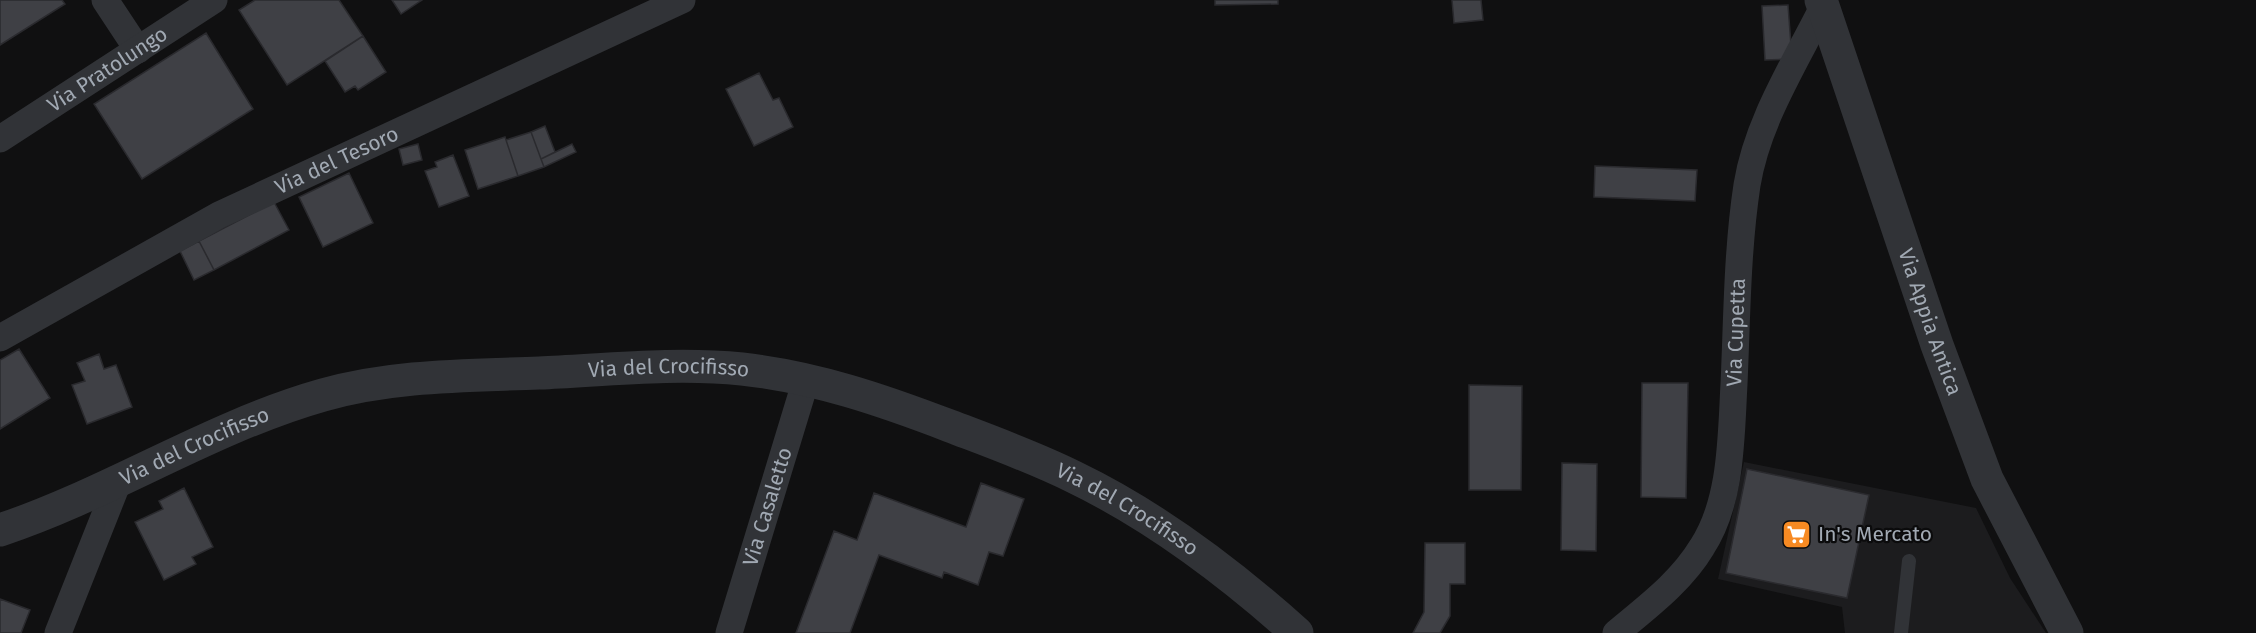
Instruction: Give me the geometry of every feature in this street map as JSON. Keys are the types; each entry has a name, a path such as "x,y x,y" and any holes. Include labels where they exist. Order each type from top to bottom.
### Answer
{"street":[{"path":"105,0 138,50"},
{"name":"Via Pratolungo","path":"0,139 214,0"},
{"name":"Via del Tesoro","path":"0,338 219,215 682,0"},
{"name":"Via Cupetta","path":"1616,633 1687,570 1704,545 1716,519 1732,435 1741,240 1747,184 1769,114 1822,3"},
{"name":"Via Appia Antica","path":"1822,3 1937,345 1987,479 2067,633"},
{"name":"Via del Crocifisso","path":"0,530 67,505 167,456 250,420 322,396 384,381 429,376 724,367 806,380 889,403 1023,454 1096,488 1143,516 1201,555 1297,633"},
{"name":"Via Casaletto","path":"729,633 806,380"},
{"path":"58,633 118,482"}],"lane":[{"path":"1901,633 1909,561"}],"shaded area":[{"path":"1744,462 1976,508 2010,578 2046,633 1845,633 1842,607 1718,579"}],"building":[{"path":"0,0 62,0 65,4 0,45"},
{"path":"255,0 339,0 363,36 287,85 239,10"},
{"path":"392,0 422,0 401,14"},
{"path":"1215,0 1278,0 1278,4 1215,5"},
{"path":"1452,0 1481,0 1483,20 1454,23"},
{"path":"1788,5 1792,59 1765,60 1762,6"},
{"path":"206,33 253,109 142,179 94,104"},
{"path":"363,36 386,72 358,90 355,86 345,92 325,61"},
{"path":"759,73 773,100 779,98 793,127 754,146 726,89"},
{"path":"545,126 555,152 541,159 531,132"},
{"path":"531,132 544,167 518,176 506,140"},
{"path":"505,137 518,176 478,189 465,150"},
{"path":"418,144 422,160 403,165 399,149"},
{"path":"572,144 576,152 544,167 541,159"},
{"path":"453,155 469,196 439,207 425,171 437,167 435,162"},
{"path":"1595,166 1697,170 1695,201 1594,197"},
{"path":"349,173 373,223 323,247 299,197"},
{"path":"274,202 289,230 214,270 199,241"},
{"path":"199,241 214,270 194,280 180,251"},
{"path":"19,349 50,398 0,429 0,360"},
{"path":"99,354 104,369 116,365 132,407 87,424 72,385 85,381 77,363"},
{"path":"1642,383 1688,383 1686,498 1641,497"},
{"path":"1469,385 1522,386 1521,490 1469,490"},
{"path":"1562,463 1597,464 1596,551 1561,550"},
{"name":"In's Mercato","path":"1747,469 1869,495 1847,598 1726,573"},
{"path":"981,483 1024,499 1003,556 989,552 978,585 944,572 942,578 879,555 850,633 796,633 834,531 857,540 874,493 966,527"},
{"path":"184,488 213,547 192,557 196,564 164,580 135,522 163,509 159,501"},
{"path":"1425,543 1465,543 1465,584 1450,584 1450,616 1440,633 1413,633 1424,612"},
{"path":"0,599 30,610 21,633 0,633"}],"place":[{"name":"In's Mercato","path":"1797,534"}]}
